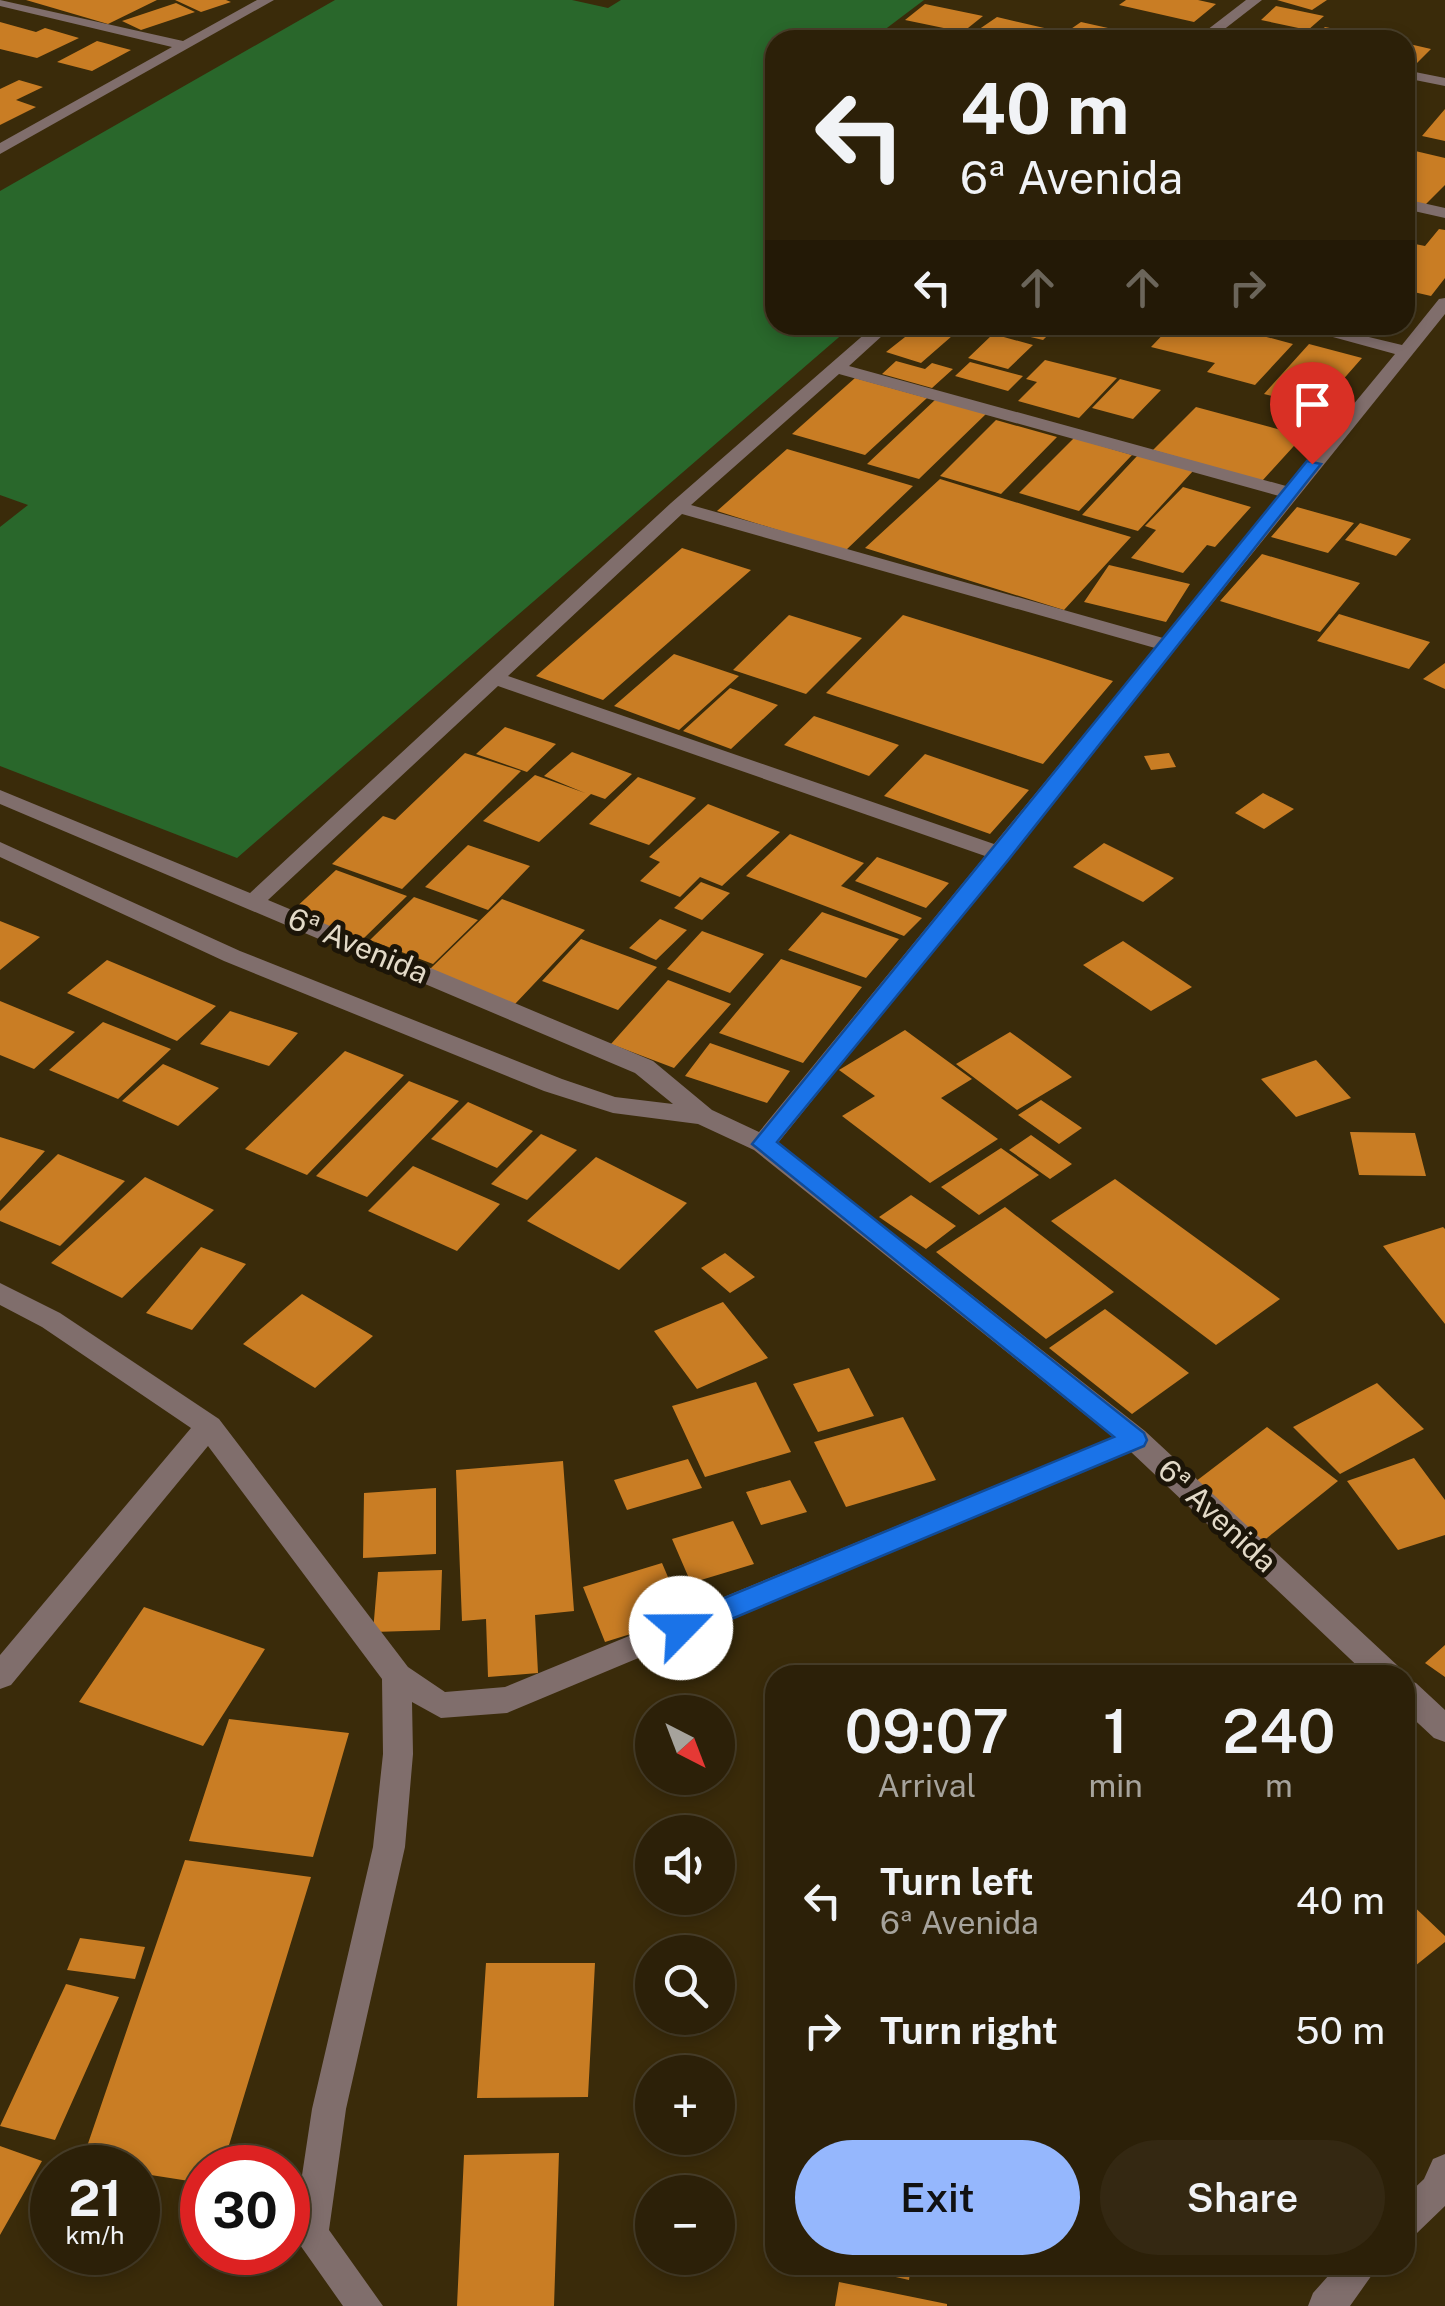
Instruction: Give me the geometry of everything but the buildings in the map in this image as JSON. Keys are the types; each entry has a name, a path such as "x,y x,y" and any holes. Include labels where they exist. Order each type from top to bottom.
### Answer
{"street":[{"path":"1,147 267,0"},
{"path":"1213,30 1255,0"},
{"path":"0,2 182,44"},
{"path":"1415,76 1445,82"},
{"path":"1415,206 1445,213"},
{"path":"763,1144 1445,303"},
{"path":"253,902 678,508 874,335"},
{"path":"1339,335 1405,351"},
{"path":"836,368 1289,492"},
{"path":"678,508 1167,645"},
{"path":"492,678 1002,854"},
{"name":"6ª Avenida","path":"0,796 632,1062 703,1116 763,1144 1135,1440 1376,1665"},
{"name":"6ª Avenida","path":"0,850 232,956 554,1085 613,1105 703,1116"},
{"path":"0,1293 51,1320 209,1426 397,1676 441,1705 506,1700 1135,1440"},
{"path":"0,1676 209,1426"},
{"path":"365,2306 311,2235 329,2108 389,1847 398,1754 397,1676"},
{"path":"1415,1701 1445,1729"},
{"path":"1415,2212 1436,2191 1445,2170"},
{"path":"1326,2306 1353,2275"}],"green space":[{"path":"335,0 572,0 608,8 621,0 924,0 884,30 765,30 765,335 841,335 237,858 0,766 0,527 28,505 0,495 0,191"}],"route":[{"path":"681,1628 1135,1440 763,1144 1002,854 1312,464"}]}
